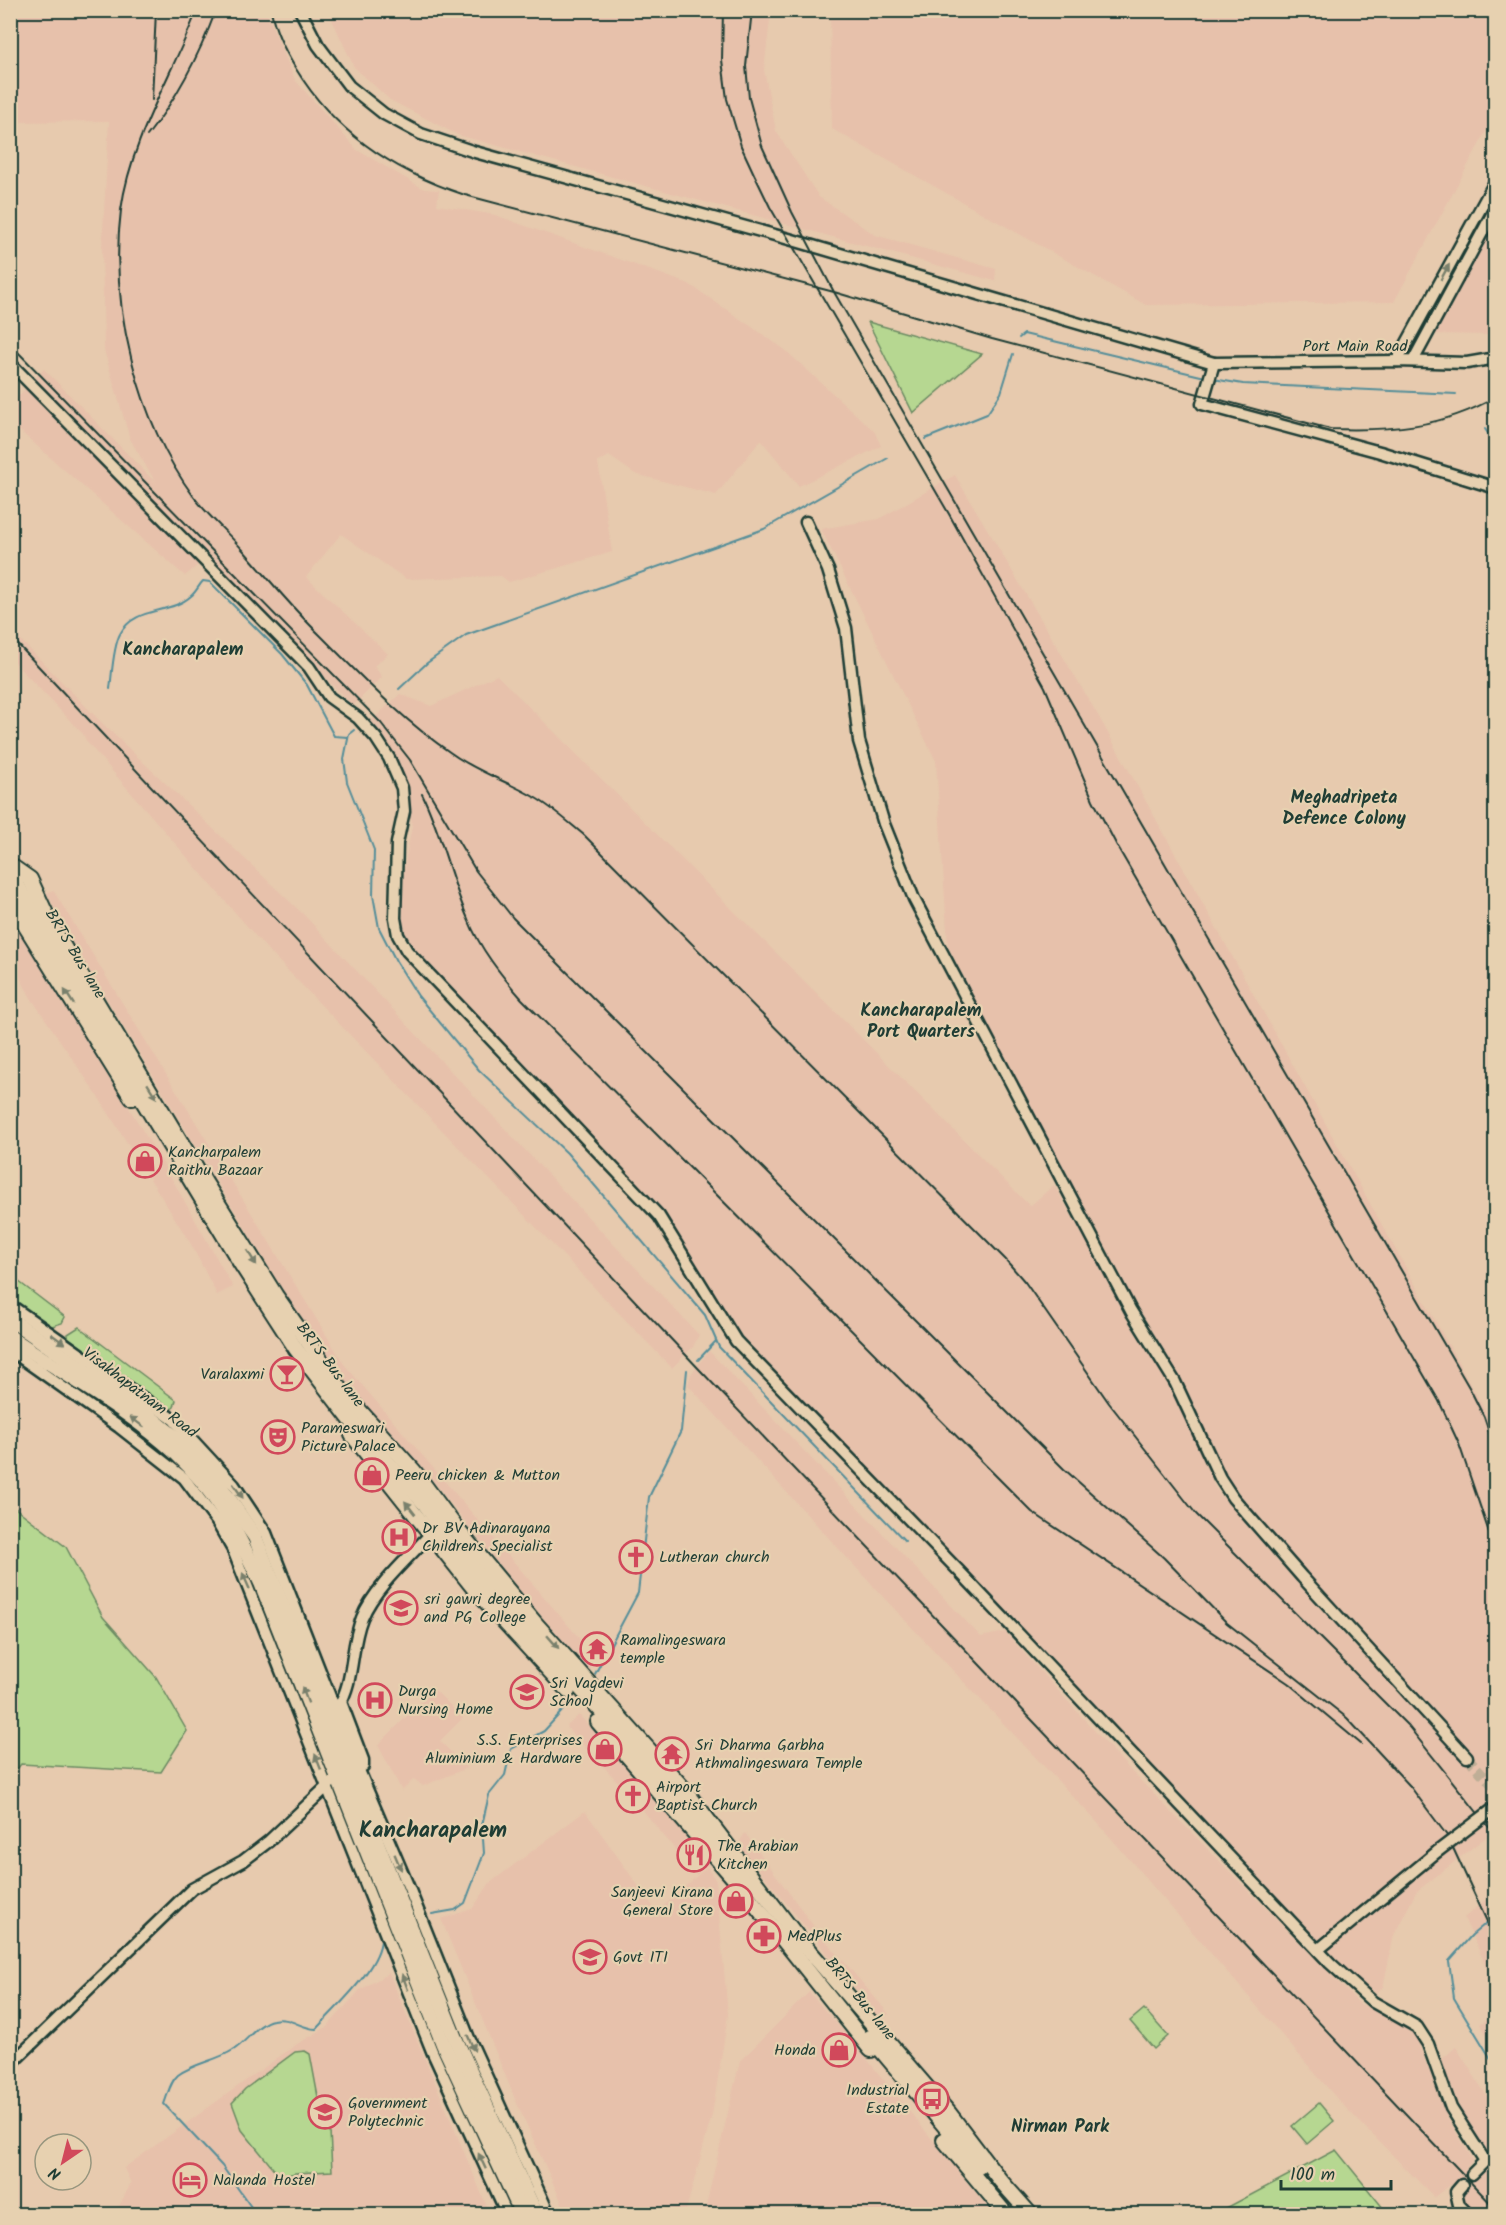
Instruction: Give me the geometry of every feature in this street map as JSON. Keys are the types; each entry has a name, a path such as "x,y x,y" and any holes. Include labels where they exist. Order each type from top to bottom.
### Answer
{"main road":[{"path":"10,865 30,879 52,927 206,1184 310,1347 342,1391 414,1471 439,1525 486,1603 632,1760 705,1849 737,1882 1006,2214"},
{"name":"BRTS Bus lane","path":"10,870 43,935 270,1311 339,1405 424,1503 439,1525 518,1621 640,1753 846,2008 1019,2214"},
{"path":"10,901 260,1310 304,1372 439,1525 536,1624 686,1790 799,1939 949,2113 1000,2180 1030,2214"},
{"name":"Visakhapatnam Road","path":"10,1319 145,1413 205,1464 249,1541"},
{"path":"10,1337 136,1421 176,1453 249,1541 343,1776 443,2044 508,2169 536,2214"},
{"path":"508,2169 522,2214"}],"street":[{"name":"Port Main Road","path":"300,10 318,45 350,86 384,114 421,134 475,152 789,239 1214,363 1396,360 1467,363 1496,358"},
{"path":"1396,360 1495,181"},
{"path":"1413,361 1494,210 1481,206"},
{"path":"1426,307 1438,315"},
{"path":"10,363 309,668 330,697 358,718 389,758 403,794 404,811 396,853 395,918 396,932 407,951 659,1216 736,1341 958,1570 1317,1950 1372,2002 1417,2027 1428,2044 1451,2108 1485,2161 1472,2174"},
{"path":"1214,363 1202,404 1380,452 1496,488"},
{"path":"806,522 828,570 839,604 850,655 859,741 884,824 914,899 1131,1311 1175,1382 1220,1478 1233,1498 1302,1578 1467,1757"},
{"path":"10,1305 174,1420 234,1485 266,1533 338,1706 343,1776 432,2051 507,2214"},
{"path":"10,1350 184,1478 204,1504 233,1550 343,1776 410,1888 469,2038 549,2214"},
{"path":"338,1706 347,1687 363,1615 393,1575 439,1525"},
{"path":"10,2065 192,1890 243,1861 343,1776"},
{"path":"1317,1950 1438,1851 1496,1807"},
{"path":"1462,2185 1456,2192 1460,2205 1468,2214"}],"shaded area":[{"path":"10,11 266,11 295,80 357,150 424,189 439,190 437,205 495,215 689,284 784,349 874,431 881,446 799,486 761,440 716,495 635,474 609,456 598,462 612,552 509,582 501,576 406,579 341,534 306,577 388,654 374,666 382,677 353,706 204,555 198,565 185,576 11,423 11,404 44,369 156,483 130,439 104,350 102,248 109,121 11,122"},
{"path":"328,11 771,11 764,70 776,131 819,197 875,235 996,269 995,281 458,135 390,100 354,67"},
{"path":"830,11 1495,11 1495,115 1394,302 1146,305 832,129"},
{"path":"1495,218 1495,335 1430,334"},
{"path":"955,475 1099,717 1495,1428 1495,1830 1416,1892 1394,1935 1383,1987 1376,1993 1344,1970 1018,1624 747,1344 666,1216 410,945 402,925 404,868 412,826 409,801 401,778 368,724 400,694 431,706 497,675 1030,1206 1054,1185 1176,1396 1215,1488 1288,1573 1460,1760 1471,1753 1419,1700 1227,1484 1125,1296 948,946 936,761 821,529 879,519"},
{"path":"11,630 105,726 305,916 699,1335 693,1347 672,1368 266,948 87,742 83,734 11,659"},
{"path":"53,890 344,1364 598,1660 589,1672 509,1578 431,1478 346,1385 314,1342 64,928 47,893"},
{"path":"10,914 164,1165 233,1287 217,1295 191,1244 99,1098 31,998 11,961"},
{"path":"709,1351 981,1637 1005,1632 1131,1771 1360,2004 1412,2027 1448,2119 1473,2160 1465,2169 1474,2178 1494,2163 1464,2119 1441,2060 1456,2047 1495,2109 1495,2214 1475,2214 1460,2199 1465,2190 1456,2181 1434,2197 1339,2101 1097,1822 884,1598 688,1385 691,1374"},
{"path":"434,1689 463,1718 440,1741 467,1768 423,1786 414,1779 402,1791 378,1745"},
{"path":"579,1715 632,1772 619,1783 566,1727"},
{"path":"654,1797 708,1865 696,1875 641,1808"},
{"name":"Govt ITI","path":"585,1811 657,1912 707,1867 716,1881 728,2015 712,2115 685,2214 567,2214 515,2099 441,1919 472,1909 490,1883"},
{"path":"745,1833 815,1928 889,2014 881,2020 738,1844"},
{"path":"1495,1892 1495,1985 1464,1918"},
{"name":"Government Polytechnic","path":"389,1973 490,2214 115,2214 131,2183 124,2168 297,2044 327,2027 360,1990"},
{"path":"809,1992 852,2041 993,2214 704,2214 740,2061"},
{"path":"1495,2014 1495,2049 1480,2024"}],"green space":[{"path":"868,322 982,354 913,413"},
{"path":"10,1275 65,1317 62,1323 49,1327 11,1299"},
{"path":"79,1327 176,1400 174,1407 167,1412 68,1337 68,1334"},
{"path":"10,1504 66,1547 103,1617 156,1677 187,1731 161,1772 21,1764 11,1777"},
{"path":"1144,2009 1168,2036 1154,2049 1130,2021"},
{"path":"305,2051 310,2054 321,2113 331,2111 335,2121 330,2131 332,2171 295,2173 280,2177 242,2130 232,2103 245,2089 295,2052"},
{"path":"1319,2103 1334,2121 1307,2144 1292,2126"},
{"path":"1336,2150 1388,2214 1215,2214"}],"waterway":[{"path":"1019,338 1024,334 1205,377"},
{"path":"925,439 987,414 1001,393 1013,354"},
{"path":"1213,379 1243,384 1456,394"},
{"path":"1485,429 1496,445"},
{"path":"399,689 427,663 466,635 764,529 888,458"},
{"path":"110,689 116,646 126,625 143,615 182,602 193,594 203,581 210,582 282,654 307,685 334,736 348,737"},
{"path":"354,730 349,734 344,759 347,782 374,850 373,895 379,928 418,996 479,1070 567,1153 705,1315 719,1347 905,1541"},
{"path":"698,1360 716,1341"},
{"path":"595,1674 638,1593 649,1497 681,1431 687,1370"},
{"path":"432,1914 455,1910 465,1903 484,1853 482,1825 489,1795 505,1775 511,1749 544,1731 565,1708"},
{"path":"1496,1915 1472,1935 1449,1961 1454,1998 1496,2067"},
{"path":"256,2214 222,2166 164,2104 171,2085 175,2078 184,2071 233,2050 267,2022 279,2019 316,2029 367,1972 380,1947 381,1936"}],"tunnel":[{"path":"1467,1757 1496,1789"}],"railway":[{"path":"152,100 156,10"},
{"path":"197,10 153,108 134,158 121,210 118,246 119,284 124,322 143,397 157,433 194,497 300,614 399,712 461,760 541,801 584,835 1005,1259 1025,1282 1109,1403 1196,1514 1409,1727 1496,1836"},
{"path":"147,136 168,107 186,76 216,10"},
{"path":"271,10 281,41 296,69 312,92 348,131 391,162 439,186 465,195 834,292 992,339 1330,429 1373,429 1415,425 1456,415 1496,397"},
{"path":"723,10 722,60 727,99 741,146 770,207 949,514 1045,687 1093,800 1117,846 1439,1401 1459,1444 1496,1553"},
{"path":"752,10 746,66 749,98 762,146 792,212 834,292 1470,1389 1484,1417 1496,1453"},
{"path":"10,344 381,723 410,760 476,871 513,918 1064,1469 1164,1558 1227,1623 1347,1718 1410,1786 1448,1837 1496,1941"},
{"path":"10,636 700,1370 1496,2209"},
{"path":"422,794 473,930 506,981 522,999 1032,1512 1288,1683 1361,1744"}],"place":[{"name":"Kancharpalem Raithu Bazaar","path":"145,1161"},
{"name":"Varalaxmi","path":"287,1374"},
{"name":"Parameswari Picture Palace","path":"278,1437"},
{"name":"Peeru chicken & Mutton","path":"372,1475"},
{"name":"Dr BV Adinarayana Childrens Specialist","path":"399,1537"},
{"name":"Lutheran church","path":"636,1557"},
{"name":"sri gawri degree and PG College","path":"401,1608"},
{"name":"Ramalingeswara temple","path":"597,1649"},
{"name":"Sri Vagdevi School","path":"527,1692"},
{"name":"Durga Nursing Home","path":"375,1700"},
{"name":"S.S. Enterprises Aluminium & Hardware","path":"605,1749"},
{"name":"Sri Dharma Garbha Athmalingeswara Temple","path":"672,1754"},
{"name":"Airport Baptist Church","path":"633,1796"},
{"name":"The Arabian Kitchen","path":"694,1855"},
{"name":"Sanjeevi Kirana General Store","path":"736,1901"},
{"name":"MedPlus","path":"764,1936"},
{"name":"Govt ITI","path":"590,1957"},
{"name":"Honda","path":"839,2050"},
{"name":"Industrial Estate","path":"932,2099"},
{"name":"Government Polytechnic","path":"325,2112"},
{"name":"Nalanda Hostel","path":"190,2180"}],"district":[{"name":"Kancharapalem","path":"183,650"},
{"name":"Meghadripeta Defence Colony","path":"1344,808"},
{"name":"Kancharapalem Port Quarters","path":"921,1021"},
{"name":"Kancharapalem","path":"433,1831"},
{"name":"Nirman Park","path":"1060,2127"}]}
